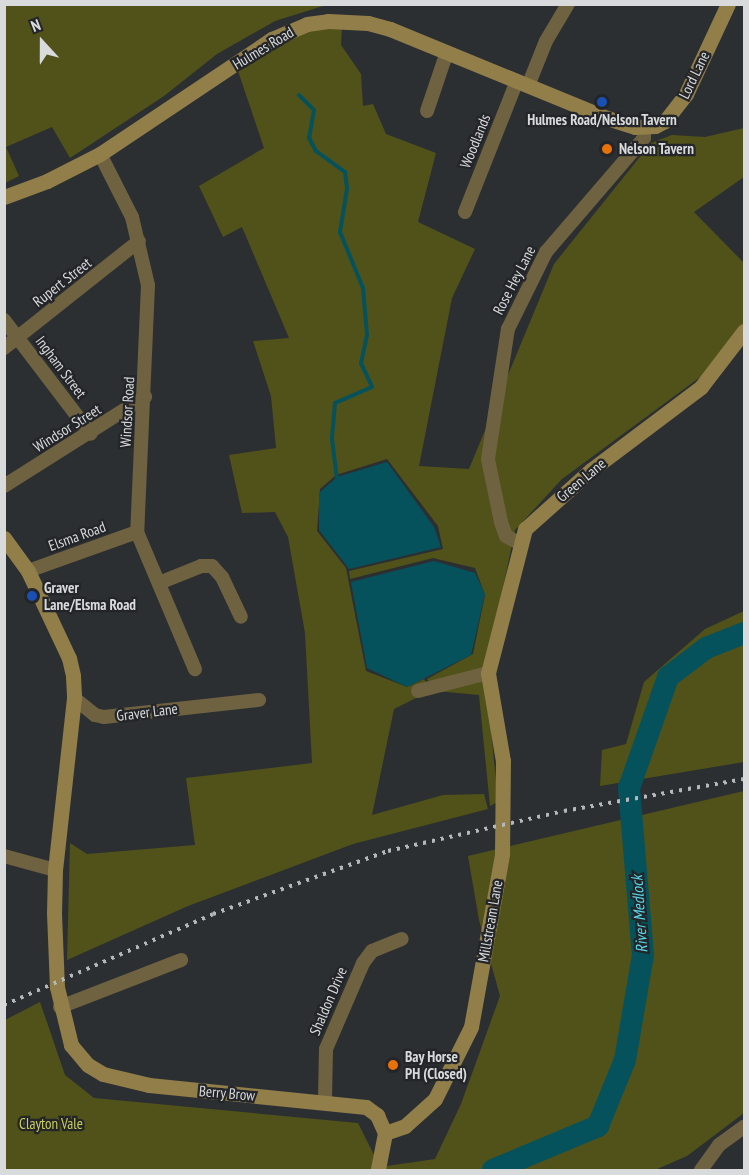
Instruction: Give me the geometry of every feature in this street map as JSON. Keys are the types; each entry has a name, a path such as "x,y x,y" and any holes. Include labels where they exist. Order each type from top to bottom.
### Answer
{"street":[{"name":"Woodlands","path":"465,212 522,84 568,4"},
{"name":"Lord Lane","path":"644,128 665,121 677,108 728,4"},
{"name":"Hulmes Road","path":"4,197 48,181 100,154 272,39 307,24 368,23 447,52 607,118 644,128"},
{"path":"427,111 447,52"},
{"name":"Rose Hey Lane","path":"519,543 506,536 488,459 508,329 546,252 644,138 644,128"},
{"name":"Windsor Road","path":"100,154 132,217 148,285 145,397 137,532 195,669"},
{"name":"Rupert Street","path":"4,348 139,241"},
{"name":"Ingham Street","path":"4,320 91,434"},
{"name":"Green Lane","path":"488,673 519,543 535,518 575,484 708,381 744,331"},
{"name":"Windsor Street","path":"4,486 91,434 145,397"},
{"name":"Elsma Road","path":"28,571 137,532"},
{"path":"4,538 28,571 69,658 74,699"},
{"path":"159,583 201,566 212,566 222,577 241,617"},
{"path":"418,691 488,673"},
{"name":"Millstream Lane","path":"385,1133 405,1126 435,1099 471,1027 502,854 503,761 488,673"},
{"name":"Graver Lane","path":"74,699 95,715 104,717 259,700"},
{"name":"Berry Brow","path":"74,699 55,870 55,961 60,1007 71,1045 88,1065 103,1074 149,1085 325,1100 366,1107 377,1115 385,1133"},
{"path":"4,856 55,870"},
{"name":"Shaldon Drive","path":"325,1100 326,1049 363,963 372,951 402,939"},
{"path":"60,1007 181,960"},
{"path":"701,1170 719,1145 744,1127"},
{"path":"379,1169 385,1133"}],"green space":[{"path":"322,4 323,6 275,21 217,54 164,96 70,158 52,127 6,147 19,176 5,183 4,5"},
{"path":"342,25 341,45 361,74 363,106 373,104 386,134 436,153 418,222 475,249 452,298 419,466 469,469 554,264 651,143 672,135 705,137 744,128 744,177 694,212 744,263 744,322 703,375 562,479 515,530 489,655 488,698 498,802 490,806 479,695 436,691 427,679 473,654 485,595 475,568 433,558 350,579 349,571 443,549 438,526 387,459 336,475 320,489 317,531 346,568 366,671 407,687 424,679 432,690 394,709 372,815 443,795 484,794 488,809 353,844 188,906 67,960 70,843 87,854 195,845 186,778 312,763 305,633 288,537 275,512 242,513 229,455 276,448 271,396 253,341 289,338 242,227 223,237 199,186 264,148 238,71 303,33"},
{"path":"744,611 744,762 600,786 602,750 626,744 644,682 705,629"},
{"name":"Clayton Vale","path":"744,791 744,1113 687,1156 655,1170 5,1170 5,1020 40,1002 65,1075 94,1098 358,1123 380,1167 435,1159 461,1104 500,996 479,920 468,856"}],"water":[{"path":"387,462 434,527 441,547 349,569 319,530 319,493 337,477"},
{"path":"434,561 475,573 485,594 471,655 407,687 367,668 351,582"}],"waterway":[{"path":"299,95 314,110 309,138 316,151 345,172 347,189 340,232 363,288 367,335 361,363 372,387 335,403 332,439 337,477"},
{"name":"River Medlock","path":"493,1170 598,1126 625,1060 643,955 629,788 668,677 706,648 744,633"}],"railway":[{"path":"4,1005 213,914 388,851 564,811 744,779"}],"place":[{"name":"Hulmes Road/Nelson Tavern","path":"602,102"},
{"name":"Nelson Tavern","path":"607,149"},
{"name":"Graver Lane/Elsma Road","path":"32,596"},
{"name":"Bay Horse PH (Closed)","path":"393,1065"}]}
